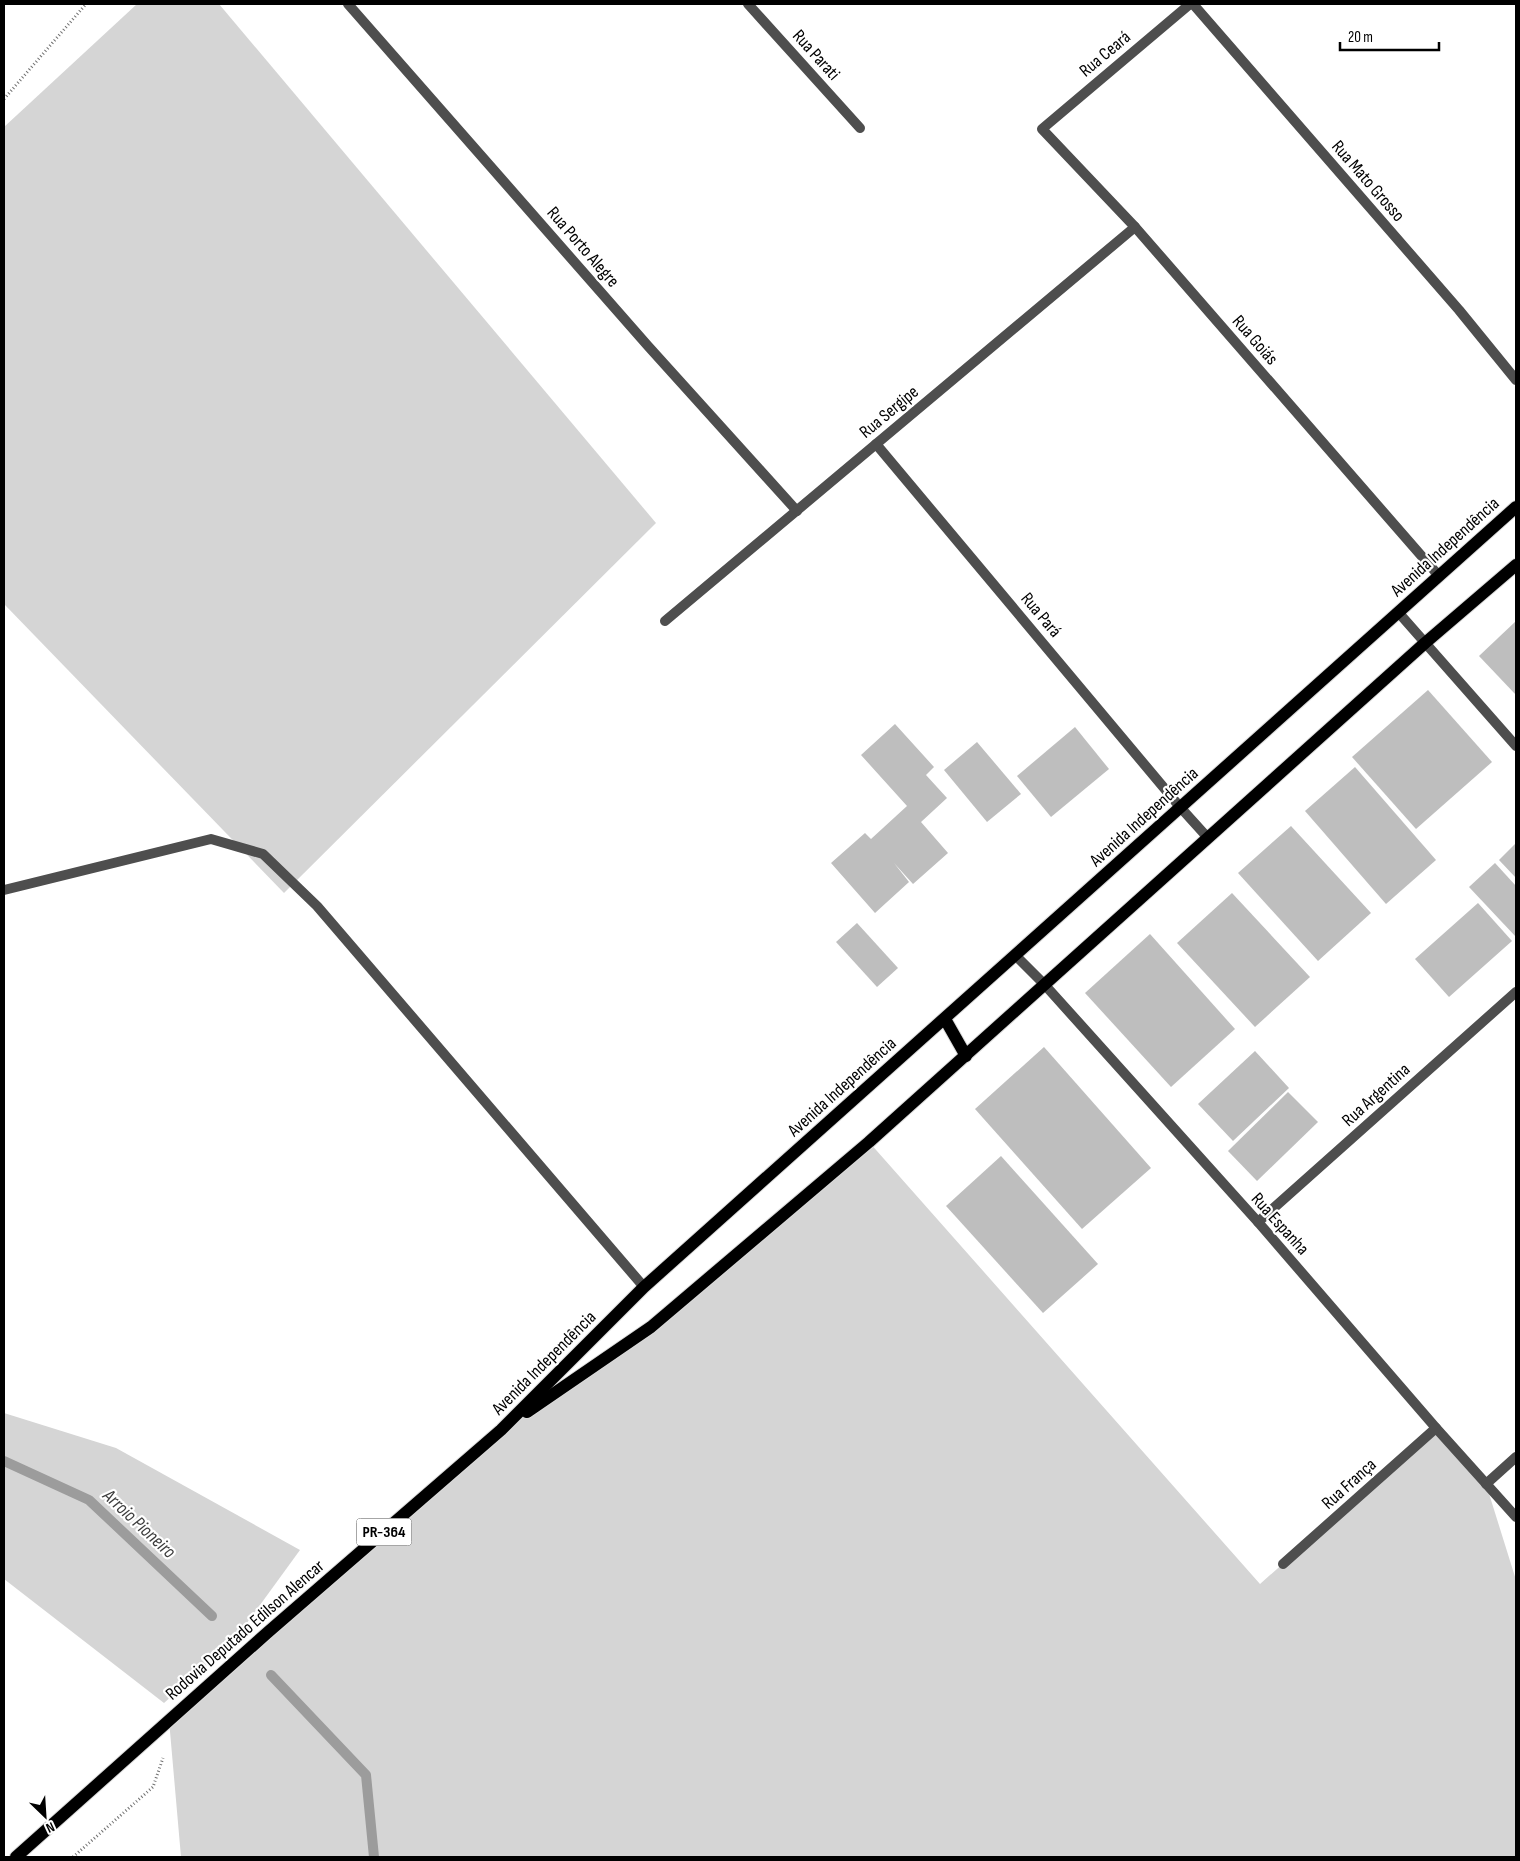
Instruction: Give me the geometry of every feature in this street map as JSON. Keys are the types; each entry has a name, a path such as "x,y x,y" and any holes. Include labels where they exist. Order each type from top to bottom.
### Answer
{"main road":[{"name":"Avenida Independência","path":"501,1430 644,1287 1516,507"},
{"name":"Avenida Independência","path":"501,1430 651,1328 869,1142 1425,643 1516,565"},
{"path":"944,1019 966,1056"},
{"name":"Rodovia Deputado Edilson Alencar","path":"16,1857 267,1633 501,1430"}],"street":[{"name":"Rua Porto Alegre","path":"348,4 648,346 797,510"},
{"name":"Rua Parati","path":"748,4 860,128"},
{"name":"Rua Ceará","path":"1042,129 1191,4"},
{"name":"Rua Mato Grosso","path":"1191,4 1452,303 1516,380"},
{"name":"Rua Goiás","path":"1042,129 1135,227 1439,576"},
{"name":"Rua Sergipe","path":"665,621 1135,227"},
{"name":"Rua Pará","path":"876,444 1208,838"},
{"path":"1398,612 1516,746"},
{"path":"4,890 211,839 263,854 317,906 644,1287"},
{"name":"Rua Espanha","path":"1016,955 1258,1222 1436,1428 1516,1517"},
{"name":"Rua Argentina","path":"1258,1222 1516,992"},
{"name":"Rua França","path":"1283,1564 1436,1428"},
{"path":"1486,1484 1516,1457"}],"path":[{"path":"4,99 86,4"},
{"path":"73,1857 153,1787 163,1758 169,1720"}],"shaded area":[{"path":"137,4 219,4 656,523 284,893 4,604 4,127"},
{"path":"869,1142 1260,1584 1436,1428 1486,1484 1516,1580 1516,1857 181,1857 169,1720 501,1430 651,1327"},
{"path":"4,1413 116,1448 300,1550 233,1642 164,1703 4,1579"}],"building":[{"path":"1516,621 1516,695 1479,656"},
{"path":"1428,690 1492,762 1416,829 1352,757"},
{"path":"895,724 934,767 926,775 947,798 921,822 948,853 913,884 894,863 909,882 875,913 831,863 865,833 871,839 907,806 861,755"},
{"path":"1075,727 1109,769 1051,817 1017,776"},
{"path":"977,742 1021,794 987,822 944,770"},
{"path":"1355,767 1436,860 1386,904 1305,811"},
{"path":"1291,826 1371,913 1318,961 1238,873"},
{"path":"1516,843 1516,878 1499,860"},
{"path":"1495,863 1516,886 1516,937 1469,887"},
{"path":"1232,893 1310,977 1255,1027 1177,943"},
{"path":"1478,903 1512,941 1449,997 1415,959"},
{"path":"857,923 898,968 877,987 836,942"},
{"path":"1150,934 1235,1029 1171,1087 1085,993"},
{"path":"1044,1047 1151,1168 1082,1229 975,1109"},
{"path":"1255,1051 1289,1088 1233,1141 1198,1104"},
{"path":"1288,1092 1318,1122 1257,1181 1228,1151"},
{"path":"1001,1156 1098,1264 1043,1313 946,1206"}],"waterway":[{"name":"Arroio Pioneiro","path":"4,1461 89,1500 212,1616"},
{"name":"Arroio Pioneiro","path":"271,1675 366,1775 374,1857"}]}
